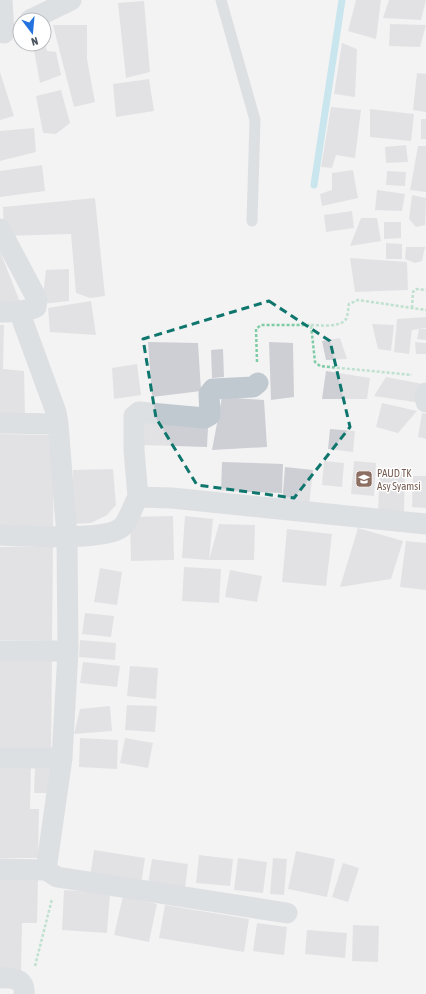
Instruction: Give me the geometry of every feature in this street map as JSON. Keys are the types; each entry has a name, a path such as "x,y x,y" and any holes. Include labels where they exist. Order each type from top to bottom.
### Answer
{"street":[{"path":"2,0 8,31"},
{"path":"46,12 71,0"},
{"path":"0,229 37,299 36,307 20,310 56,412 58,424 67,537 68,651 62,758 52,874"},
{"path":"0,535 67,537 114,532 122,527 138,497 134,450 134,416 139,412 205,418 210,415 209,394 213,389 253,387 258,383"},
{"path":"422,385 426,402"},
{"path":"0,423 58,424"},
{"path":"138,497 172,498 426,524"},
{"path":"0,651 68,651"},
{"path":"0,758 62,758"},
{"path":"0,869 52,874 287,913"},
{"path":"0,978 19,980 23,984 24,994"}],"lane":[{"path":"221,0 255,120 252,221"}],"path":[{"path":"412,308 413,292 416,289 426,290"},
{"path":"258,383 256,329 261,326 332,326 343,322 346,318 349,304 358,300 426,310"},
{"path":"311,325 315,362 320,366 422,385"},
{"path":"35,968 52,874"}],"highlighted area":[{"path":"269,301 330,341 350,427 294,498 197,485 156,418 143,339"}],"building":[{"path":"356,0 381,0 376,39 348,31"},
{"path":"389,0 426,0 421,20 383,18"},
{"path":"144,1 150,72 126,78 118,3"},
{"path":"390,24 426,25 420,47 389,46"},
{"path":"53,25 87,25 87,59 95,102 74,107"},
{"path":"342,43 357,49 355,97 334,94"},
{"path":"34,52 56,52 61,75 40,83"},
{"path":"0,72 14,116 0,120"},
{"path":"417,73 426,74 426,112 413,110"},
{"path":"149,79 154,111 116,117 113,84"},
{"path":"61,90 70,123 56,134 43,133 36,96"},
{"path":"331,107 361,110 355,158 336,155 332,168 321,167"},
{"path":"370,109 414,114 411,141 370,137"},
{"path":"421,119 426,119 426,139 421,139"},
{"path":"34,128 36,152 0,161 0,131"},
{"path":"406,145 408,162 386,163 385,147"},
{"path":"418,146 426,146 426,192 410,190"},
{"path":"42,165 45,191 0,197 0,171"},
{"path":"353,170 358,198 322,206 320,194 332,190 332,173"},
{"path":"387,171 406,172 405,186 386,185"},
{"path":"377,190 405,194 402,211 375,210"},
{"path":"412,195 426,198 425,225 416,227 409,219"},
{"path":"95,198 105,296 90,298 76,293 71,234 4,236 3,207"},
{"path":"352,211 354,228 326,232 324,215"},
{"path":"361,218 377,218 381,241 350,246"},
{"path":"384,222 401,222 401,238 384,239"},
{"path":"386,243 402,244 402,259 386,259"},
{"path":"406,247 425,247 422,261 415,263 405,259"},
{"path":"0,251 20,302 0,304"},
{"path":"350,258 407,262 408,290 355,292"},
{"path":"69,269 69,301 42,304 46,270"},
{"path":"91,301 96,335 50,332 48,308"},
{"path":"426,317 426,328 412,330 409,354 394,352 397,319"},
{"path":"372,324 394,325 391,351 378,349"},
{"path":"0,325 4,325 3,369 24,371 25,417 0,418"},
{"path":"419,329 426,329 426,340 417,339"},
{"path":"340,338 347,359 326,360 322,341"},
{"path":"148,342 198,343 201,391 152,397"},
{"path":"269,342 293,343 294,397 271,400"},
{"path":"415,342 426,343 426,354 416,354"},
{"path":"223,349 224,377 212,378 211,350"},
{"path":"137,364 141,395 114,399 112,368"},
{"path":"326,371 370,378 367,399 322,399"},
{"path":"386,377 423,384 421,403 374,396"},
{"path":"222,397 264,400 267,447 212,450"},
{"path":"382,403 417,411 398,433 376,427"},
{"path":"422,413 426,414 426,439 418,437"},
{"path":"142,421 208,428 207,447 142,445"},
{"path":"330,429 355,431 353,452 328,449"},
{"path":"0,434 54,435 53,528 0,528"},
{"path":"324,461 344,463 342,487 322,485"},
{"name":"PAUD TK Asy Syamsi","path":"354,461 376,463 374,496 351,494"},
{"path":"222,462 283,464 282,493 221,491"},
{"path":"285,467 313,470 309,506 282,504"},
{"path":"113,469 116,505 107,515 91,523 72,524 73,470"},
{"path":"380,471 405,472 404,513 378,512"},
{"path":"413,476 426,476 426,508 412,507"},
{"path":"173,516 174,560 131,561 130,517"},
{"path":"185,516 213,519 209,560 182,558"},
{"path":"219,524 255,525 254,560 209,560"},
{"path":"358,528 403,541 391,579 340,587"},
{"path":"287,529 332,534 326,586 282,582"},
{"path":"406,541 426,543 426,590 400,587"},
{"path":"0,547 53,547 52,641 0,640"},
{"path":"184,567 221,569 219,603 182,601"},
{"path":"100,568 122,572 117,605 94,602"},
{"path":"230,570 262,576 257,602 225,597"},
{"path":"85,613 114,616 111,637 82,634"},
{"path":"80,640 116,643 115,660 79,657"},
{"path":"0,659 52,659 51,752 0,752"},
{"path":"83,662 120,666 117,687 80,683"},
{"path":"130,666 158,668 156,699 127,696"},
{"path":"127,705 157,706 155,732 125,730"},
{"path":"110,706 112,731 74,734 80,709"},
{"path":"80,738 118,740 117,769 79,767"},
{"path":"125,738 153,743 148,768 120,763"},
{"path":"0,765 31,765 30,809 39,809 38,858 0,858"},
{"path":"35,768 52,768 52,793 34,793"},
{"path":"94,850 145,858 141,884 90,877"},
{"path":"296,851 335,859 327,897 288,889"},
{"path":"199,855 233,859 230,886 196,883"},
{"path":"238,858 267,862 263,893 234,890"},
{"path":"273,858 287,859 284,895 270,894"},
{"path":"152,859 188,864 185,889 148,884"},
{"path":"343,863 359,868 348,902 332,897"},
{"path":"0,879 38,879 37,923 22,923 21,972 0,972"},
{"path":"64,890 110,893 107,933 62,930"},
{"path":"123,896 157,904 149,942 114,935"},
{"path":"165,905 249,919 244,952 159,938"},
{"path":"257,923 287,927 284,955 253,951"},
{"path":"353,925 379,926 378,962 352,961"},
{"path":"307,930 347,933 345,958 305,954"}],"waterway":[{"path":"314,185 342,0"}],"place":[{"name":"PAUD TK Asy Syamsi","path":"364,479"}]}
